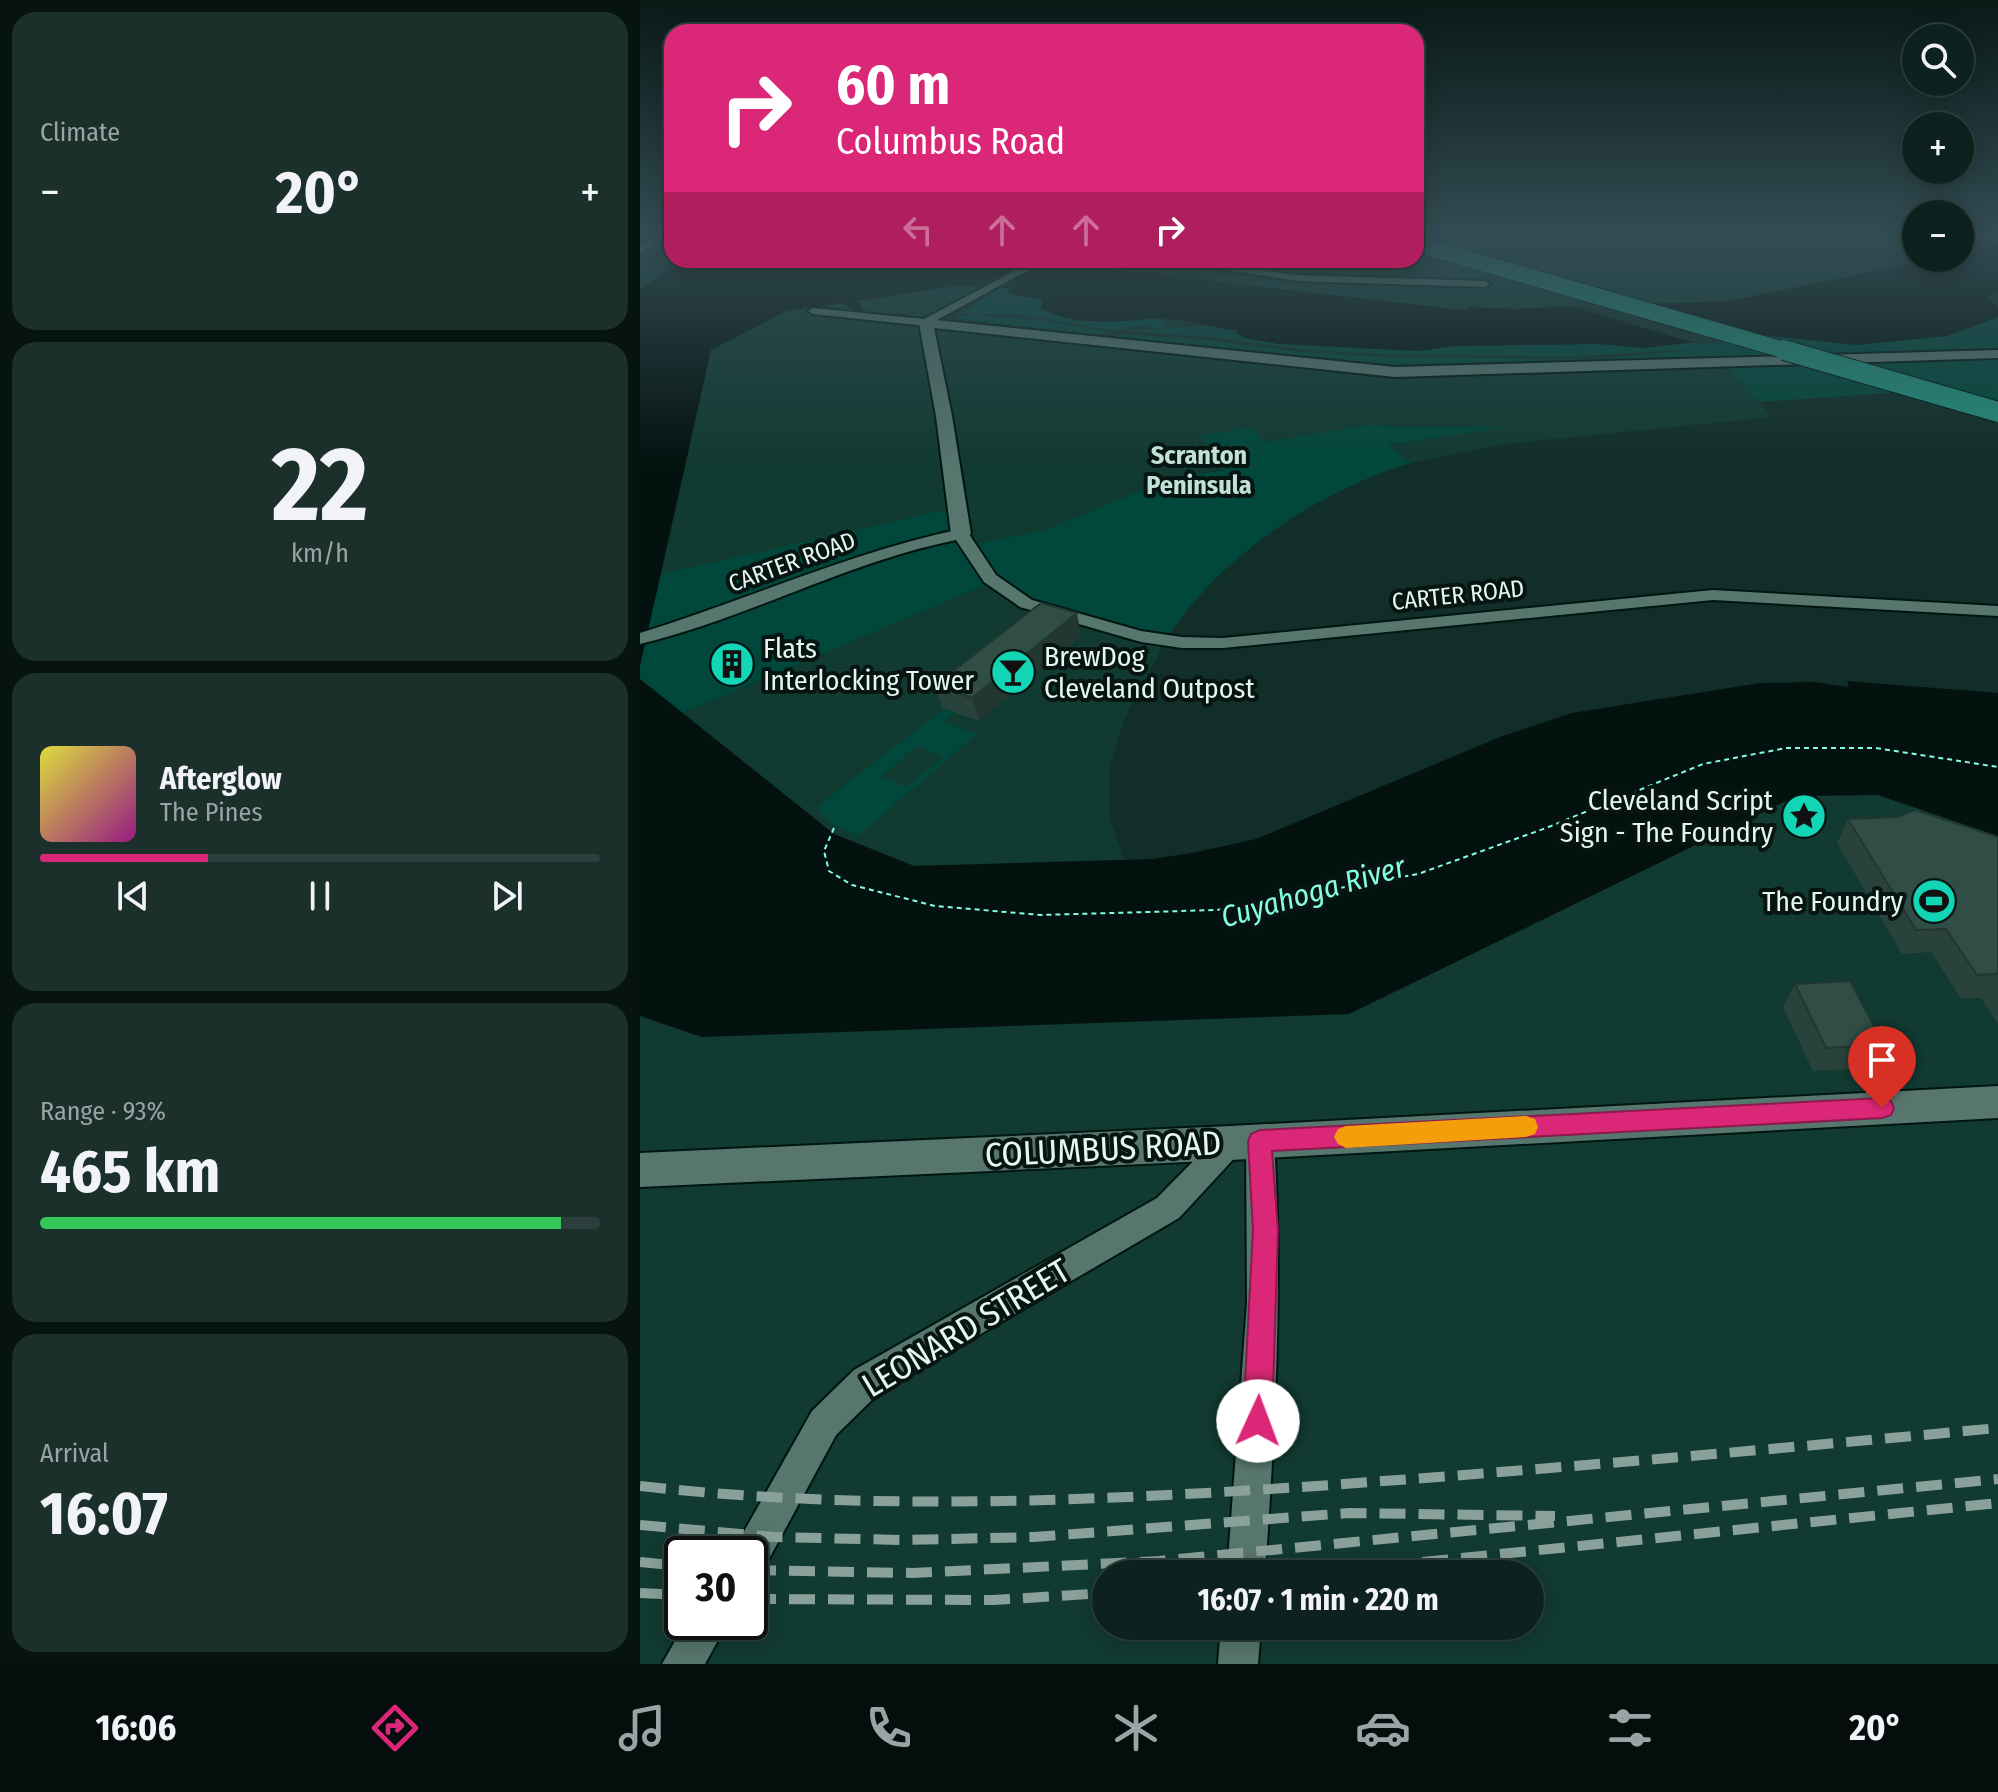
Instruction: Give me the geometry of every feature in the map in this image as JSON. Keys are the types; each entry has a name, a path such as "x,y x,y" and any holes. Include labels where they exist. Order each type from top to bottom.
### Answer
{"main road":[{"path":"1647,311 1998,412"}],"street":[{"path":"813,311 1395,372 1998,354"},
{"path":"926,323 949,311"},
{"name":"CARTER ROAD","path":"926,323 944,416 961,534 979,567 1014,597 1114,631 1176,644 1235,642 1713,595 1998,611"},
{"name":"CARTER ROAD","path":"640,639 903,546 961,534"},
{"name":"COLUMBUS ROAD","path":"640,1170 1998,1102"},
{"path":"1245,1142 1266,1230 1258,1421 1247,1560"},
{"name":"LEONARD STREET","path":"762,1536 824,1423 866,1382 1168,1208 1245,1142"},
{"path":"682,1664 697,1640"},
{"path":"1238,1664 1240,1640"}],"shaded area":[{"path":"787,311 949,311 928,322 1369,370 1722,363 1772,417 1505,444 1411,463 1387,446 1498,427 1363,426 1264,442 1251,427 1201,436 1225,469 1167,479 1048,529 966,546 661,574 711,350"},
{"path":"1088,311 1136,321 1145,318 1162,320 1164,324 1175,326 1135,326 1115,331 1029,316 962,313"},
{"path":"972,315 1035,319 1115,333 1085,334 958,319"},
{"path":"1998,317 1998,419 1904,392 1758,402 1722,363 1745,361 1741,357 1392,366 1116,337 1121,334 1207,340 1302,352 1389,357 1600,359 1709,348 1568,357 1379,354 1307,350 1209,337 1126,331 1205,326 1239,331 1245,338 1295,345 1420,351 1454,346 1600,344 1642,348 1762,335 1857,345 1947,336"},
{"path":"1363,426 1506,427 1388,445 1411,463 1341,491 1272,532 1212,583 1165,642 1033,605 995,581 683,713 640,679 640,666 661,574 958,507 966,546 1048,529 1167,479 1224,470 1200,436 1251,427 1264,442"},
{"path":"995,581 1165,642 1125,718 1110,766 1110,820 1125,860 914,866 834,834 683,713"},
{"path":"944,709 954,713 944,722 977,734 858,836 837,827 819,812 818,808","holes":["917,746 943,757 907,787 881,777"]},
{"path":"1878,795 1998,836 1998,1664 640,1664 640,1016 702,1037 1349,1014 1796,796"}],"water":[{"path":"640,311 789,311 711,350 640,666"},
{"path":"1045,311 1998,311 1998,317 1947,336 1857,345 1762,335 1642,348 1600,344 1454,346 1420,351 1279,344 1245,338 1236,333 1238,331 1178,320 1154,318 1105,322 1064,317"},
{"name":"Cuyahoga River","path":"640,679 834,834 914,866 1152,859 1192,853 1256,839 1500,737 1572,713 1760,683 1814,682 1849,687 1847,681 1998,693 1998,836 1878,795 1796,796 1349,1014 702,1037 640,1016"}],"pier":[{"path":"1587,311 1667,311 1761,339 1698,344"}],"building":[{"path":"1041,603 1077,613 972,698 935,685"},
{"name":"The Foundry","path":"1915,810 1998,837 1998,974 1977,975 1946,929 1916,930 1848,819 1898,817"},
{"path":"1850,981 1884,1045 1826,1048 1795,984"}],"ferry route":[{"path":"834,828 824,851 829,871 852,885 935,906 1041,915 1217,910 1418,874 1546,828 1703,764 1786,748 1876,748 1998,767"}],"railway":[{"path":"640,1486 726,1494 898,1501 1157,1496 1497,1472 1998,1428"},
{"path":"768,1570 913,1573 1159,1561 1998,1479"},
{"path":"1442,1560 1998,1503"},
{"path":"640,1525 774,1537 902,1540 1034,1537 1349,1513 1555,1516"},
{"path":"640,1562 664,1564"},
{"path":"640,1593 664,1594"},
{"path":"768,1599 993,1600 1092,1594"}],"slow traffic":[{"path":"1346,1137 1526,1127"}],"place":[{"name":"Flats Interlocking Tower","path":"732,664"},
{"name":"BrewDog Cleveland Outpost","path":"1013,672"},
{"name":"Cleveland Script Sign - The Foundry","path":"1804,816"},
{"name":"The Foundry","path":"1934,901"}],"district":[{"name":"Scranton Peninsula","path":"1199,470"}],"route":[{"path":"1258,1421 1266,1230 1260,1141 1882,1108"}]}
